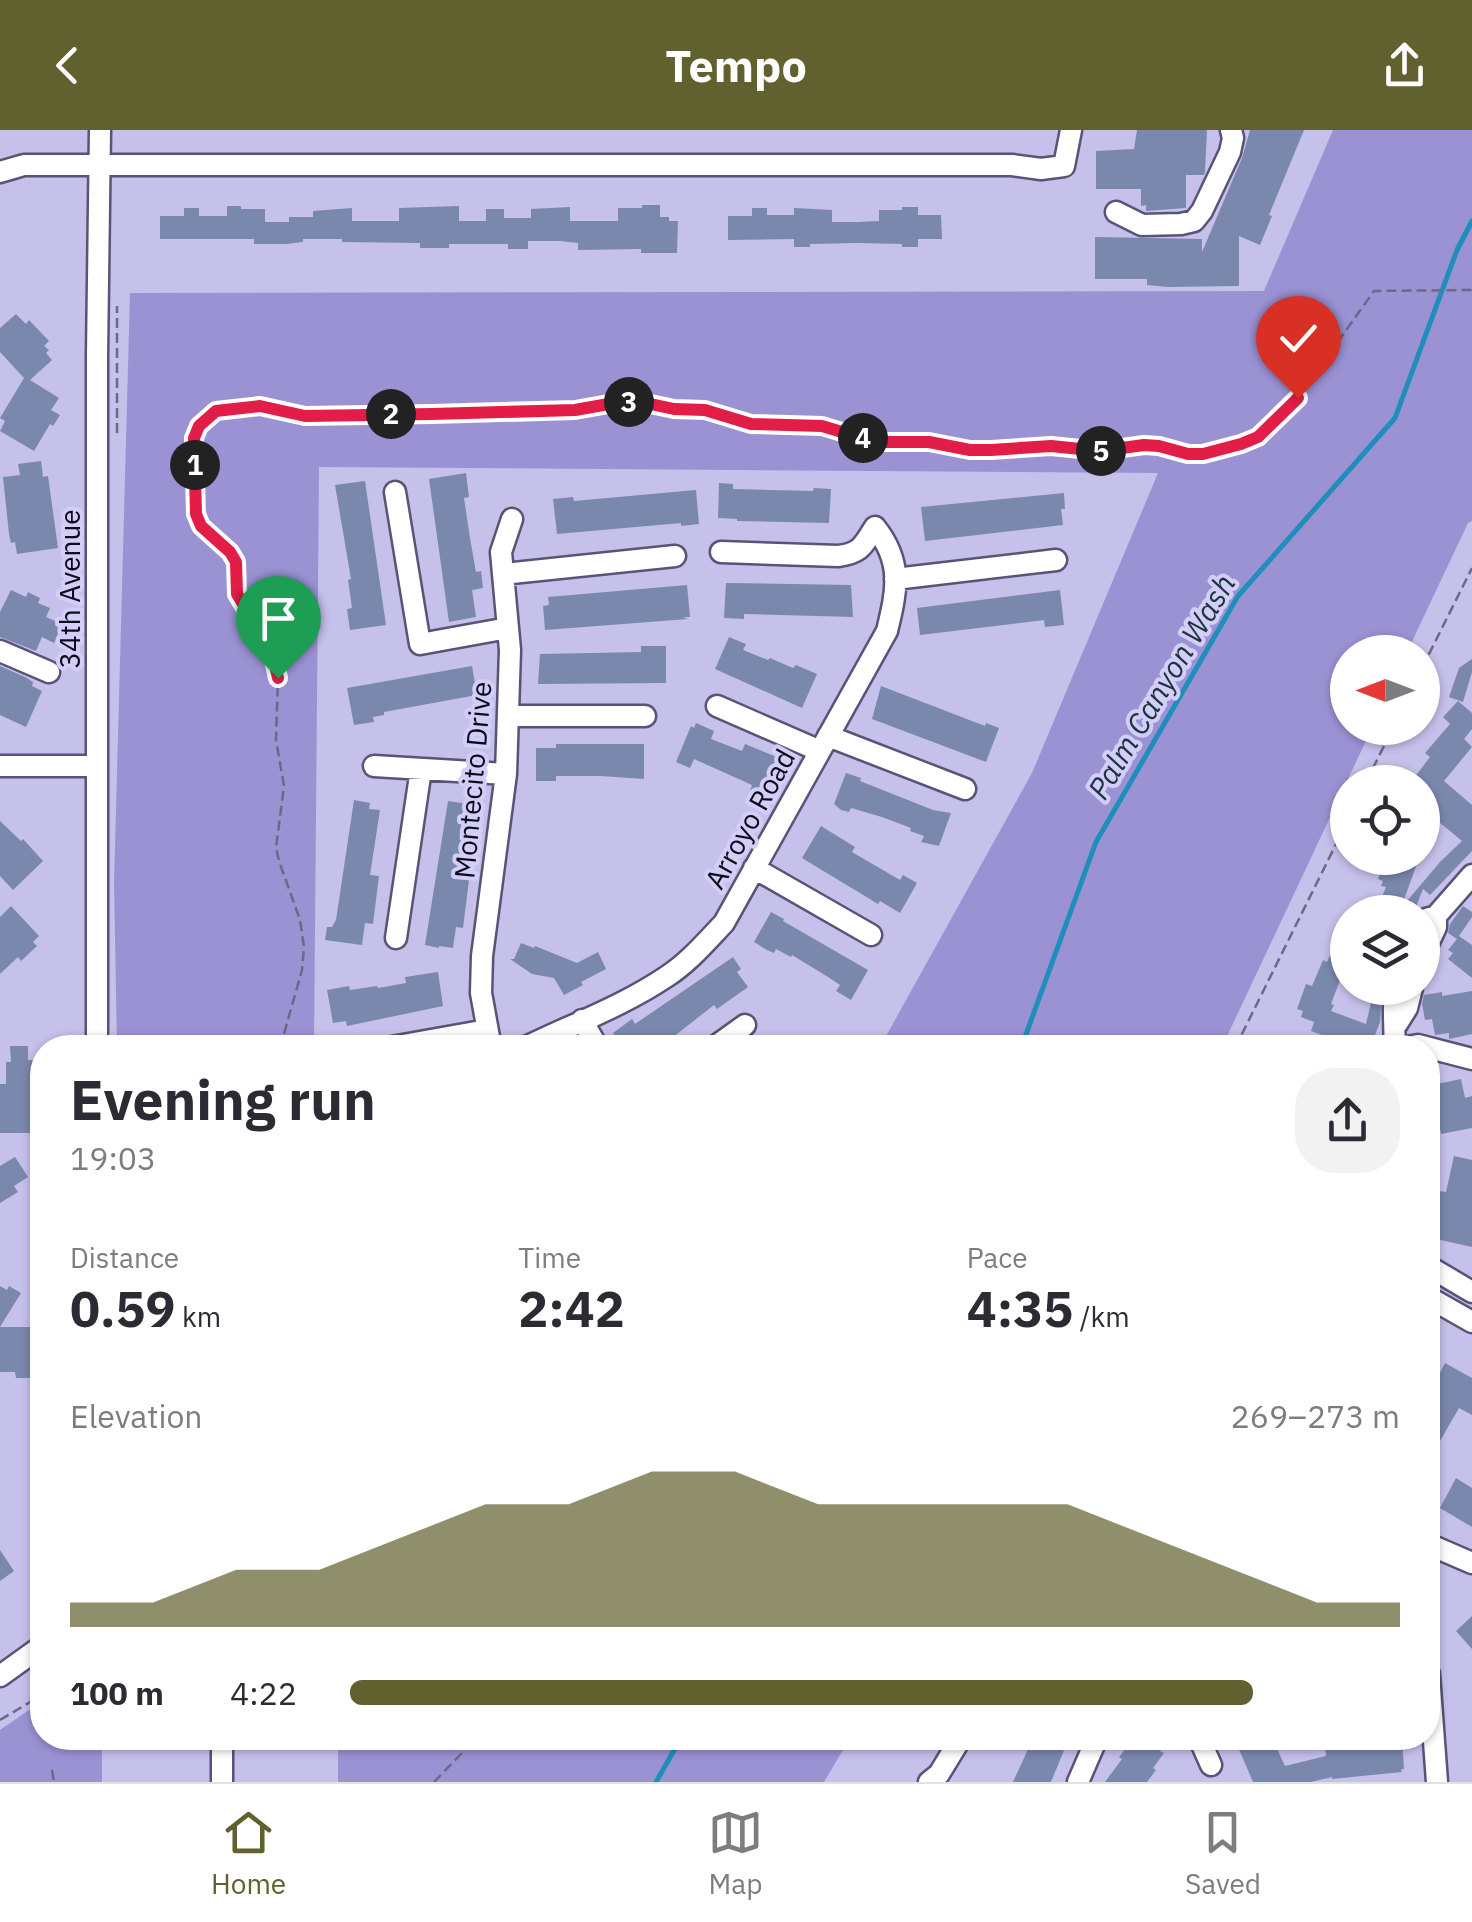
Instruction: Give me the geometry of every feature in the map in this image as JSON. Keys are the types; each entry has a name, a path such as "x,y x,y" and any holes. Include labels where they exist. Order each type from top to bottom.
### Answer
{"street":[{"name":"34th Avenue","path":"98,1035 100,130"},
{"path":"0,172 24,165 1012,165 1040,169 1064,166 1071,130"},
{"path":"1116,212 1142,224 1194,221 1230,152 1231,130"},
{"path":"395,492 420,644 508,628"},
{"name":"Montecito Drive","path":"488,1035 481,993 482,956 510,716 510,650 501,552 512,519"},
{"name":"Arroyo Road","path":"551,1035 670,976 724,923 887,630 895,599 895,561 875,527 859,552 852,554 721,552"},
{"path":"503,574 675,556"},
{"path":"895,579 1056,560"},
{"path":"0,651 49,672"},
{"path":"716,706 965,789"},
{"path":"510,716 645,716"},
{"path":"0,766 97,766"},
{"path":"374,766 506,774"},
{"path":"396,938 421,769"},
{"path":"754,868 871,935"},
{"path":"1440,910 1472,875"},
{"path":"1394,1005 1397,1035"},
{"path":"1397,1024 1408,1005"},
{"path":"582,1020 591,1035"},
{"path":"730,1035 744,1025"},
{"path":"1440,1051 1472,1060"},
{"path":"1440,1064 1472,1072"},
{"path":"1440,1273 1472,1292"},
{"path":"1440,1304 1472,1322"},
{"path":"1440,1549 1472,1563"},
{"path":"0,1676 30,1655"},
{"path":"222,1750 222,1782"},
{"path":"930,1782 954,1750"},
{"path":"1078,1782 1092,1750"},
{"path":"1204,1750 1211,1766"},
{"path":"1435,1750 1437,1782"}],"path":[{"path":"284,1035 302,970 304,947 300,920 276,848 284,786 276,740 278,678 274,660 237,594 236,562 201,526 196,514 194,438 199,426 216,411 260,406 305,416 432,414 575,410 641,402 705,410 751,424 822,426 875,442 929,442 970,450 1051,446 1100,451 1144,445 1203,454 1258,437 1280,418 1374,291 1472,290"},
{"path":"1438,635 1472,568"},
{"path":"1241,1035 1330,856"},
{"path":"0,1720 30,1702"},
{"path":"434,1782 464,1750"},
{"path":"52,1770 54,1782"}],"shaded area":[{"path":"1333,130 1472,130 1472,521 1415,635 1330,635 1330,745 1364,745 1355,765 1330,765 1330,817 1228,1035 887,1035 1032,773 1158,473 319,467 314,1035 117,1035 114,883 130,293 1264,291"},
{"path":"30,1709 30,1750 102,1750 102,1782 0,1782 0,1730"},
{"path":"338,1750 843,1750 824,1782 338,1782"}],"building":[{"path":"1137,130 1207,130 1205,172 1186,175 1186,208 1146,211 1146,205 1141,206 1141,189 1096,189 1096,151 1134,149"},
{"path":"1250,130 1304,130 1260,245 1239,236 1239,286 1168,287 1147,285 1147,279 1095,279 1095,237 1202,239 1202,252"},
{"path":"660,205 660,217 678,221 677,253 578,250 578,243 560,241 528,241 528,249 508,249 508,244 420,248 420,243 342,239 254,244 254,239 160,239 160,216 184,216 184,208 199,208 199,216 227,216 227,206 265,209 265,222 289,222 289,217 313,217 313,211 352,208 352,221 399,221 399,208 459,206 459,221 486,221 486,209 504,209 504,218 531,218 531,209 570,207 570,221 618,221 618,208"},
{"path":"918,207 918,215 941,215 942,239 918,239 918,247 858,243 794,247 794,239 728,240 728,216 752,216 752,208 767,208 767,215 794,215 794,208 832,210 832,222 858,222 879,221 879,210"},
{"path":"16,314 26,324 29,320 49,341 44,346 52,360 30,380 59,398 51,410 60,415 34,451 0,431 5,421 0,418 24,378 0,352 0,328"},
{"path":"41,461 43,477 48,476 58,548 17,554 9,534 3,477 20,475 18,464"},
{"path":"466,473 469,497 464,498 476,572 481,571 483,588 472,590 476,617 449,622 429,479"},
{"path":"365,481 386,625 350,630 347,609 352,608 348,580 351,579 335,485"},
{"path":"719,483 733,484 733,489 831,489 829,523 718,518"},
{"path":"696,490 699,524 557,534 553,499 573,497 574,501"},
{"path":"1064,493 1063,525 925,541 921,507"},
{"path":"726,583 851,585 853,617 744,614 744,619 724,618"},
{"path":"687,585 690,617 683,617 688,619 545,630 543,606 549,605 548,597"},
{"path":"11,590 26,597 28,592 40,598 38,603 50,608 46,617 62,624 54,643 42,637 36,651 0,637 0,612"},
{"path":"1060,590 1064,625 1045,627 1044,620 920,635 917,608"},
{"path":"729,637 746,644 743,650 817,674 802,708 715,669"},
{"path":"641,646 666,646 666,683 538,684 540,654 641,652"},
{"path":"1472,659 1463,702 1449,697 1459,668"},
{"path":"0,666 25,677 42,691 26,727 0,715"},
{"path":"472,666 477,695 384,712 373,717 374,722 354,725 347,688"},
{"path":"881,686 999,728 986,762 872,719"},
{"path":"1458,701 1472,713 1472,729 1464,739 1472,747 1444,781 1472,805 1472,851 1430,895 1423,889 1421,895 1412,895 1429,875 1440,875 1440,862 1462,841 1440,823 1440,765 1424,765 1430,757 1425,753 1432,745 1440,745 1440,736 1450,724 1443,717"},
{"path":"696,723 714,731 711,739 742,751 745,744 779,758 780,765 766,798 750,792 752,785 694,759 690,768 676,762 691,726 694,728"},
{"path":"556,744 644,744 644,779 556,776 556,781 536,781 536,748 556,748"},
{"path":"846,773 933,810 951,813 939,846 921,842 924,836 882,817 851,808 849,812 841,810 834,804"},
{"path":"354,800 370,803 369,809 380,810 370,875 379,876 373,924 365,923 362,945 325,940 327,927 332,927 336,920"},
{"path":"448,801 483,806 480,825 476,824 463,928 456,927 453,948 439,948 425,945"},
{"path":"0,821 43,861 13,890 0,876"},
{"path":"821,826 855,847 852,852 900,880 903,875 917,883 900,913 802,858"},
{"path":"1380,875 1413,875 1406,895 1383,895 1386,887 1381,886"},
{"path":"11,906 39,936 33,942 37,946 0,974 0,917"},
{"path":"1463,906 1472,912 1459,936 1472,945 1472,978 1448,959 1453,953 1448,950 1457,939 1448,933 1450,924"},
{"path":"771,912 868,970 851,1000 836,991 840,985 792,955 776,949 774,953 754,942"},
{"path":"521,943 577,963 598,952 606,969 564,995 554,978 532,974 510,959 514,959"},
{"path":"1330,955 1330,1005 1334,1005 1331,1011 1366,1024 1370,1005 1381,1005 1375,1035 1322,1035 1311,1031 1314,1022 1301,1017 1303,1011 1297,1009 1306,984 1312,986 1323,960 1327,962"},
{"path":"733,957 741,969 737,972 748,987 717,1009 714,1005 676,1035 613,1033 632,1019 635,1024"},
{"path":"438,972 443,1006 347,1026 346,1021 333,1023 327,990 349,986 350,990 378,988 406,983 405,977"},
{"path":"1472,991 1472,1034 1449,1039 1449,1033 1435,1035 1432,1019 1425,1020 1422,1005 1440,1005 1440,992 1442,996"},
{"path":"10,1046 28,1046 30,1133 0,1133 0,1084 6,1084 6,1062 11,1062"},
{"path":"1461,1079 1465,1098 1472,1096 1472,1128 1441,1134 1440,1083"},
{"path":"1454,1156 1472,1160 1472,1247 1440,1240 1440,1191 1446,1192"},
{"path":"15,1157 28,1177 14,1186 18,1192 0,1203 0,1166"},
{"path":"0,1286 21,1293 0,1327"},
{"path":"0,1327 30,1327 30,1378 0,1372"},
{"path":"1445,1363 1472,1378 1472,1415 1459,1408 1440,1441 1440,1373"},
{"path":"1456,1478 1472,1488 1472,1527 1440,1508"},
{"path":"0,1550 14,1571 0,1581"},
{"path":"1472,1616 1472,1649 1456,1631"},
{"path":"1028,1750 1064,1750 1051,1782 1013,1782"},
{"path":"1124,1750 1164,1753 1147,1782 1105,1782 1122,1759 1119,1757"},
{"path":"1239,1750 1278,1750 1285,1766 1326,1756 1325,1750 1403,1750 1402,1772 1311,1782 1253,1782"}],"waterway":[{"name":"Palm Canyon Wash","path":"1026,1035 1096,842 1238,596 1395,418 1457,250 1472,221"},
{"name":"Palm Canyon Wash","path":"656,1782 674,1750"}],"route":[{"path":"278,678 261,634 240,603 236,562 201,526 196,514 194,438 199,426 216,411 260,406 305,416 432,414 575,410 641,402 705,410 751,424 822,426 875,442 929,442 970,450 1051,446 1100,451 1144,445 1203,454 1258,437 1298,398"}]}
